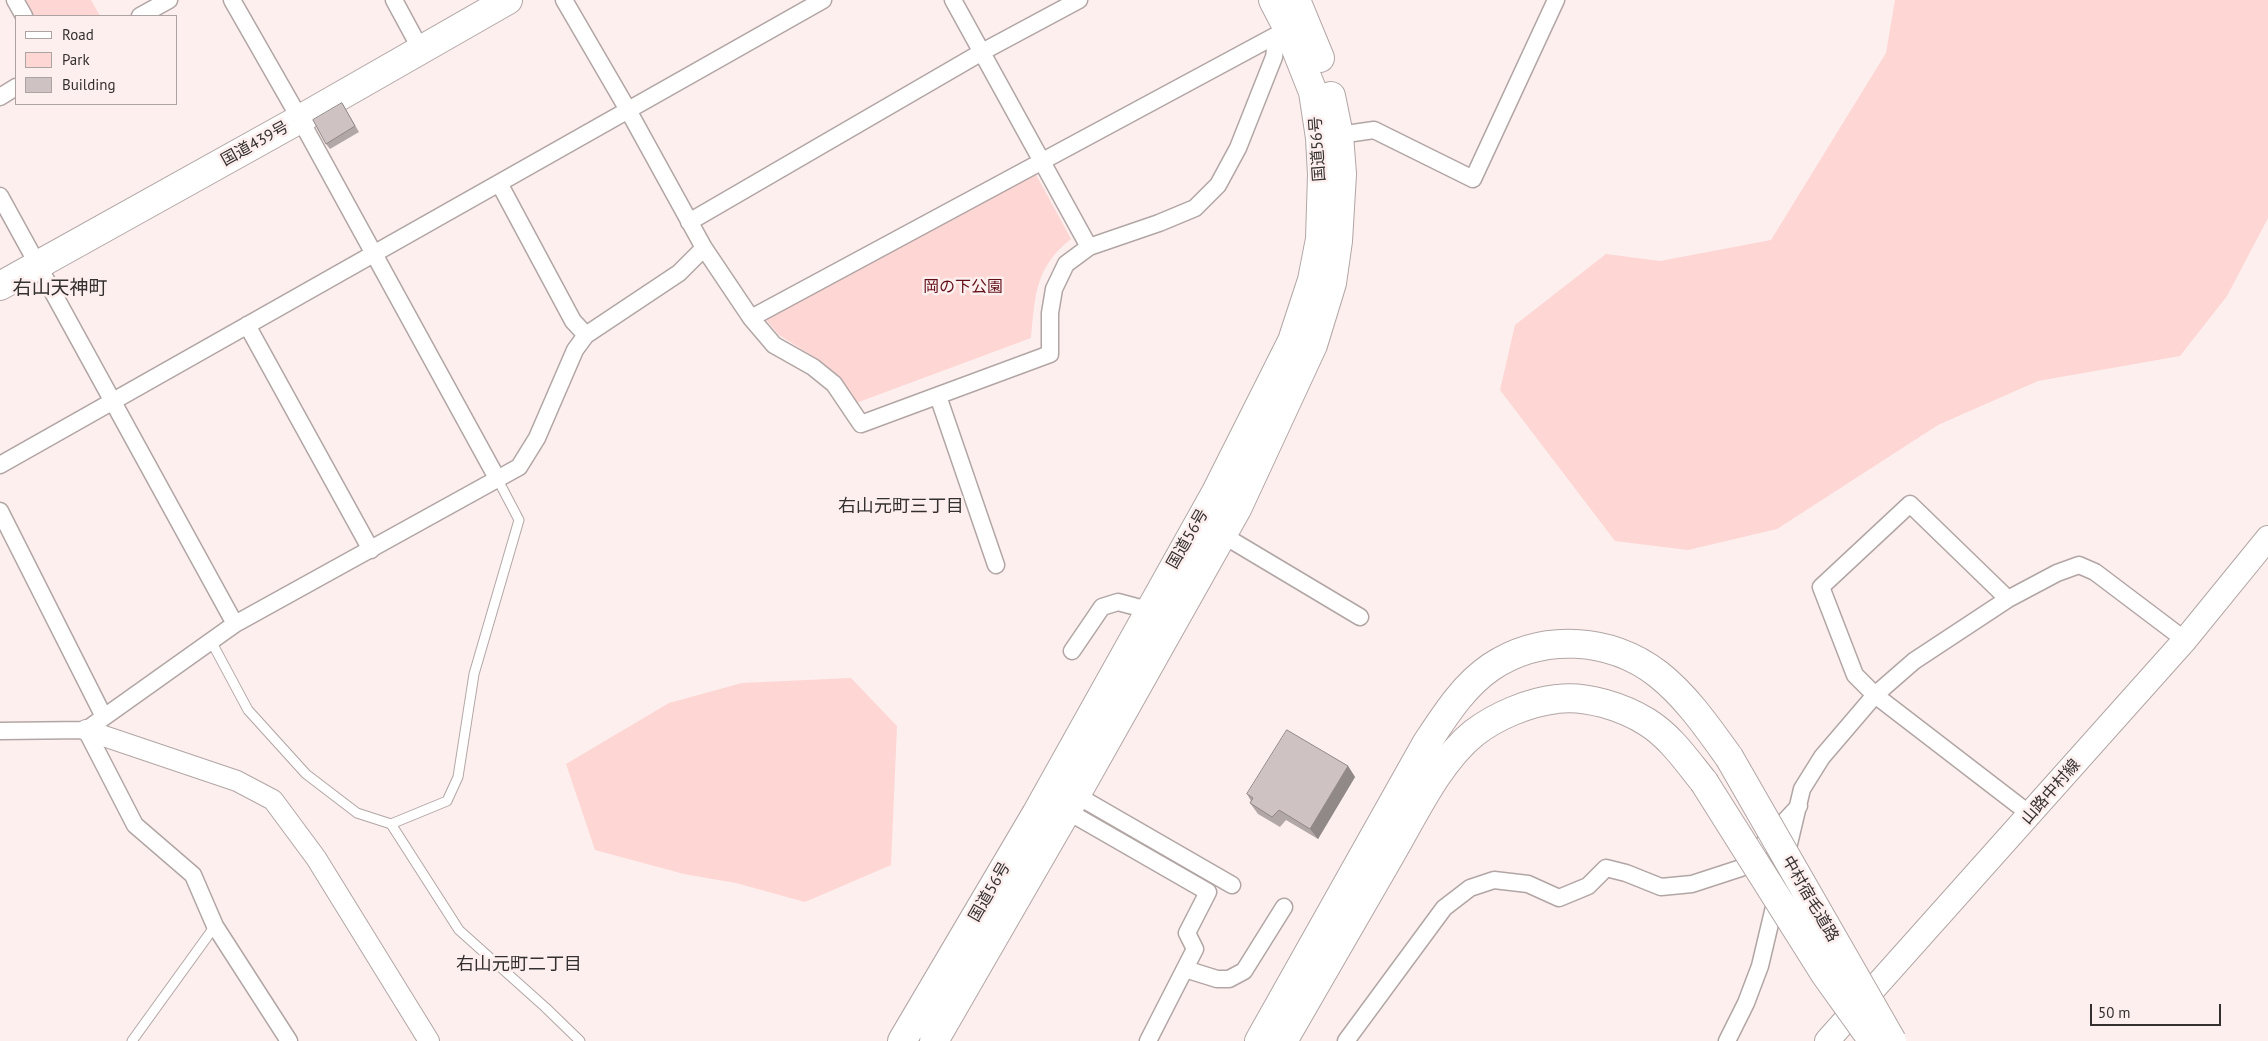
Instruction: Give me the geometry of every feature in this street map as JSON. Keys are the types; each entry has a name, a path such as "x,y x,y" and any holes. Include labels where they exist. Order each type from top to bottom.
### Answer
{"highway":[{"name":"国道439号","path":"0,286 300,119 508,0"},
{"name":"国道56号","path":"934,1041 1072,803 1237,509 1313,345 1332,283 1338,241 1342,174 1313,92 1283,32 1274,0"},
{"name":"国道56号","path":"902,1041 1049,790 1199,521 1292,341 1312,280 1320,239 1322,175 1329,136 1330,87 1304,16 1296,0"},
{"name":"中村宿毛道路","path":"1259,1041 1426,744 1451,706 1490,667 1514,654 1546,644 1580,643 1611,650 1632,658 1657,674 1698,715 1729,757 1892,1041"},
{"name":"中村宿毛道路","path":"1283,1041 1422,801 1451,756 1474,733 1502,716 1532,705 1558,699 1587,701 1620,708 1648,722 1677,747 1704,782 1825,974 1873,1041"}],"main road":[{"name":"山路中村線","path":"1827,1041 2031,815 2185,640 2268,538"}],"street":[{"path":"15,0 23,15"},
{"path":"142,15 169,0"},
{"path":"232,0 300,119 498,480"},
{"path":"394,0 421,50"},
{"path":"564,0 628,110 704,248 751,318 774,345 813,367 834,384 861,424 1020,363 1050,354 1050,313 1054,289 1066,264 1089,247 1159,223 1195,208 1218,185 1238,148 1283,32"},
{"path":"0,465 823,0"},
{"path":"953,0 1089,247"},
{"path":"689,222 982,52 1079,0"},
{"path":"1329,136 1374,130 1473,179 1556,0"},
{"path":"751,318 1283,32"},
{"path":"0,97 15,88"},
{"path":"499,183 573,321 586,335"},
{"path":"0,196 235,624"},
{"path":"86,730 235,624 519,467 537,438 575,350 586,335 679,272 704,248"},
{"path":"247,325 371,550"},
{"path":"938,396 996,565"},
{"path":"2008,599 1910,504 1821,587 1855,675 1875,694 2031,815"},
{"path":"0,511 104,717"},
{"path":"1199,521 1360,617"},
{"path":"1727,1041 1746,1002 1760,966 1800,804 1802,789 1822,757 1875,694 1914,661 2008,599 2057,573 2079,565 2095,572 2185,640"},
{"path":"1072,651 1102,607 1118,602 1148,610"},
{"path":"86,730 135,825 193,875 215,926 288,1041"},
{"path":"0,731 86,730 237,781 273,800 316,858 429,1041"},
{"path":"1049,790 1232,885"},
{"path":"1072,803 1208,892 1187,933 1195,949 1148,1041"},
{"path":"1346,1041 1444,908 1470,888 1494,880 1528,884 1559,898 1588,886 1606,868 1626,873 1661,887 1692,884 1741,868 1800,804"},
{"path":"1185,969 1217,979 1229,979 1244,971 1284,907"}],"lane":[{"path":"391,824 447,802 458,776 474,674 519,520 498,480"},
{"path":"211,641 248,710 306,774 358,813 391,824 459,930 580,1041"},
{"path":"132,1041 215,926"}],"green space":[{"path":"22,0 91,0 99,15 30,15"},
{"path":"1895,0 2268,0 2268,218 2227,296 2180,356 2038,381 1938,425 1777,529 1688,550 1615,541 1500,390 1515,325 1606,254 1660,261 1771,240 1886,53"},
{"name":"岡の下公園","path":"1032,167 1071,239 1050,260 1039,283 1031,338 856,403 840,377 819,360 779,335 761,314"},
{"path":"851,678 897,726 891,865 805,902 736,883 684,874 595,850 566,764 669,703 742,683"}],"building":[{"path":"342,103 355,126 326,144 313,120"},
{"path":"1287,730 1348,766 1310,829 1279,810 1272,817 1250,803 1253,798 1247,794"}],"district":[{"name":"右山天神町","path":"60,289"},
{"name":"右山元町三丁目","path":"901,507"},
{"name":"右山元町二丁目","path":"519,965"}]}
